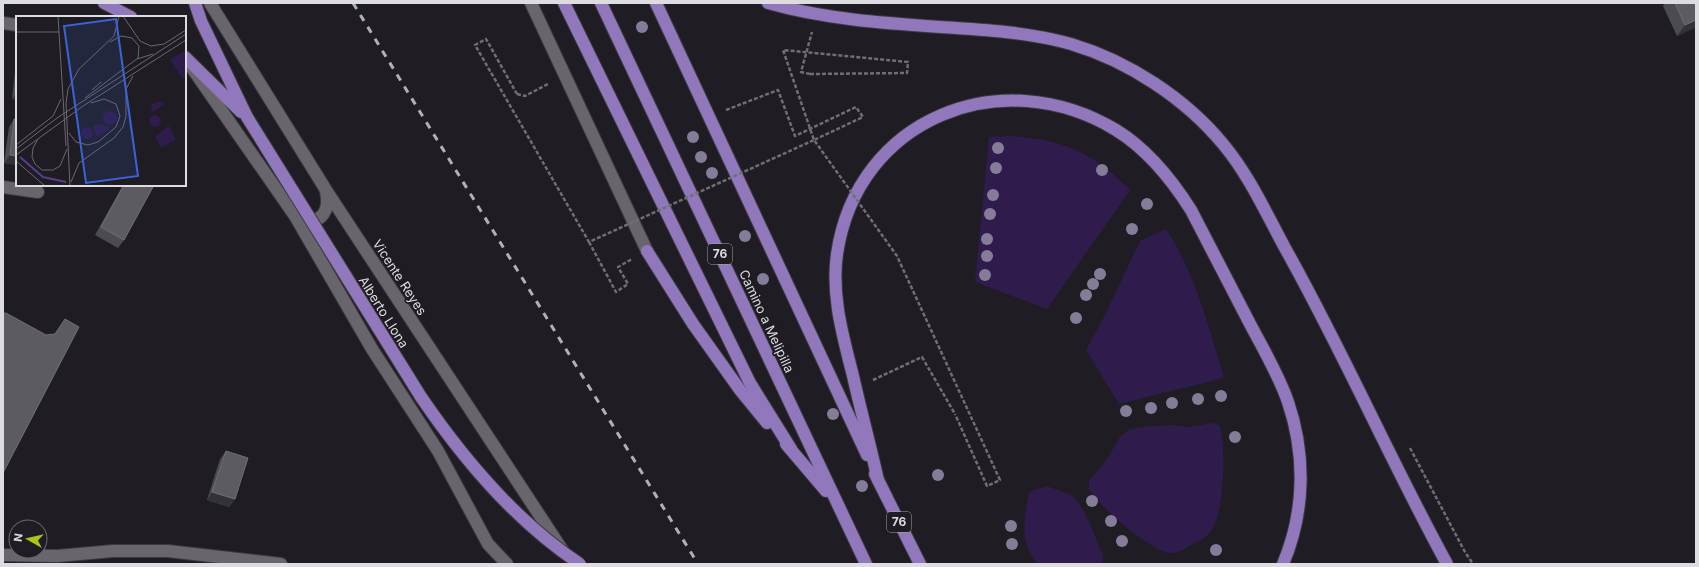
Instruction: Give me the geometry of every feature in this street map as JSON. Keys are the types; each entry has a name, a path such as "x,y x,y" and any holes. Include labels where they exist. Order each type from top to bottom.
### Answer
{"main road":[{"path":"104,3 129,16"},
{"path":"195,3 201,21 246,117"},
{"path":"564,3 750,383 792,449"},
{"name":"Camino a Melipilla","path":"601,3 866,564"},
{"name":"76","path":"656,3 878,480 920,564"},
{"path":"768,3 817,14 882,22 1012,32 1044,37 1072,44 1116,62 1159,86 1201,120 1224,145 1258,197 1299,272 1447,564"},
{"name":"Alberto Llona","path":"186,58 246,117 421,397 443,429 472,465 503,499 535,530 580,564"},
{"path":"878,480 838,314 836,276 837,254 846,219 861,183 873,167 889,150 908,134 950,112 967,106 1003,100 1059,105 1118,131 1130,140 1163,172 1178,190 1191,210 1279,381 1294,421 1301,472 1300,502 1296,527 1283,564"},
{"path":"647,251 693,324 740,390 792,449 838,506"}],"street":[{"name":"Vicente Reyes","path":"210,3 326,190 571,564"},
{"path":"532,3 564,75 647,251"},
{"path":"3,23 16,25"},
{"path":"186,62 194,70 295,216 372,349 438,451 488,544 507,564"},
{"path":"3,187 38,192"},
{"path":"295,216 313,221 320,218 327,206 326,190"},
{"path":"3,555 57,556 114,551 168,551 281,564"}],"path":[{"path":"817,14 801,72 810,74 907,73 908,62 783,50 814,140 897,256 1000,480 987,486 955,414 922,357 856,389"},
{"path":"564,75 525,96 517,94 486,39 475,44 616,292 628,284 618,267"},
{"path":"588,242 863,117 856,107 795,136 778,90 708,116"}],"shaded area":[{"path":"1009,136 1045,140 1076,150 1103,166 1130,190 1047,309 975,282 989,137"},
{"path":"1166,229 1193,282 1207,320 1224,378 1119,404 1086,350 1104,317 1140,241"},
{"path":"1214,423 1220,426 1222,437 1222,495 1216,521 1211,531 1198,542 1175,553 1160,550 1129,530 1102,505 1089,490 1089,481 1107,459 1120,437 1130,429 1173,425 1186,427"},
{"path":"1046,486 1063,491 1072,496 1082,508 1103,555 1103,560 1100,564 1037,564 1031,555 1025,538 1024,530 1026,512 1029,492"}],"building":[{"path":"1675,3 1696,3 1696,20 1685,25"},
{"path":"14,119 16,119 16,156 10,155"},
{"path":"123,186 153,186 124,240 101,227"},
{"path":"3,313 6,313 46,335 55,334 65,319 79,327 3,473"},
{"path":"226,451 248,458 235,499 212,492"}],"railway":[{"path":"353,3 698,564"}]}
